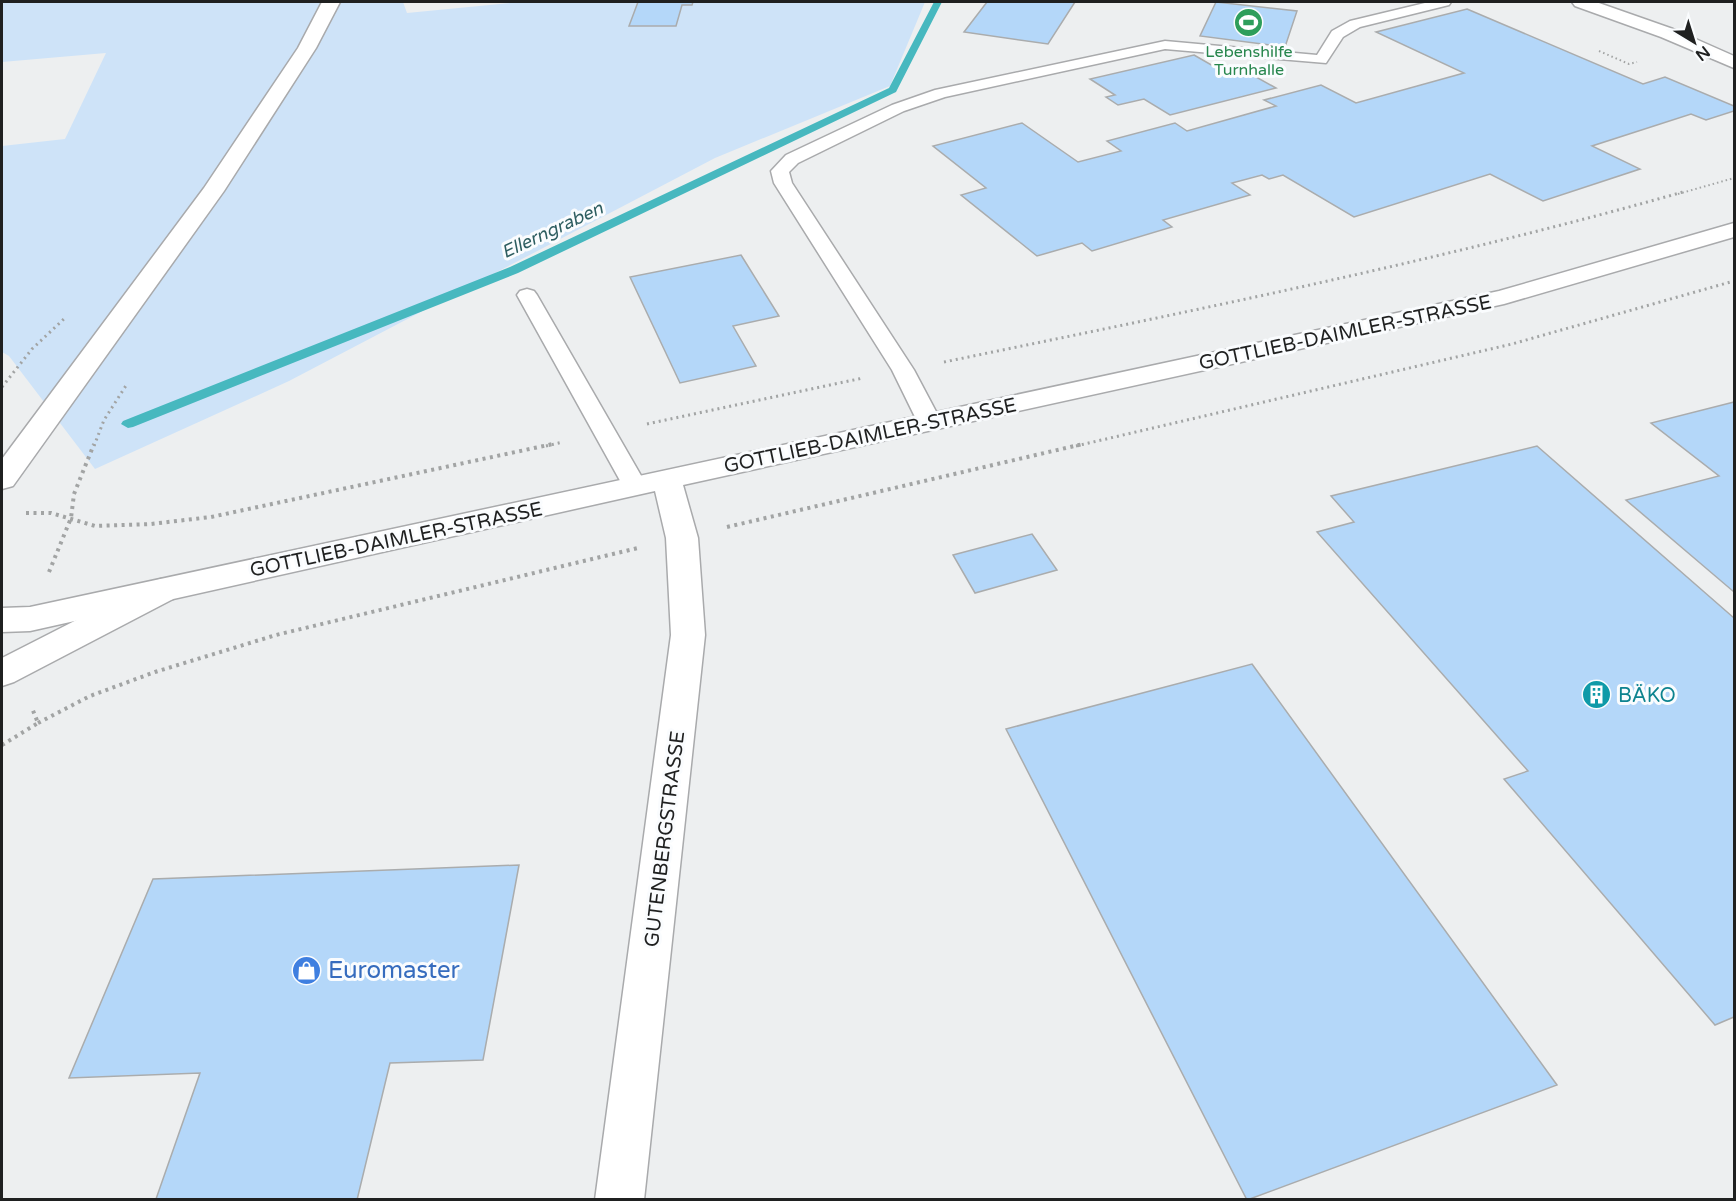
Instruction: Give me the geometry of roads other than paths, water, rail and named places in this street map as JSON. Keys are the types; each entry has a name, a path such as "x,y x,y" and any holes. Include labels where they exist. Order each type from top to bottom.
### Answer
{"street":[{"path":"2,479 213,191 307,48 331,2"},
{"path":"1581,2 1667,33 1734,63"},
{"name":"GOTTLIEB-DAIMLER-STRASSE","path":"2,620 30,620 929,421 1504,297 1734,230"},
{"name":"GUTENBERGSTRASSE","path":"619,1200 688,635 682,538 651,483"},
{"path":"2,673 161,591"}],"lane":[{"path":"929,421 903,370 783,183 780,171 792,159 898,108 978,83 1166,45 1321,60 1337,34 1355,24 1444,2"},
{"path":"527,295 651,483"}],"waterway":[{"name":"Ellerngraben","path":"128,424 514,270 893,90 938,2"}],"place":[{"name":"Lebenshilfe Turnhalle","path":"1249,23"},
{"name":"BÄKO","path":"1597,695"},
{"name":"Euromaster","path":"307,970"}]}
